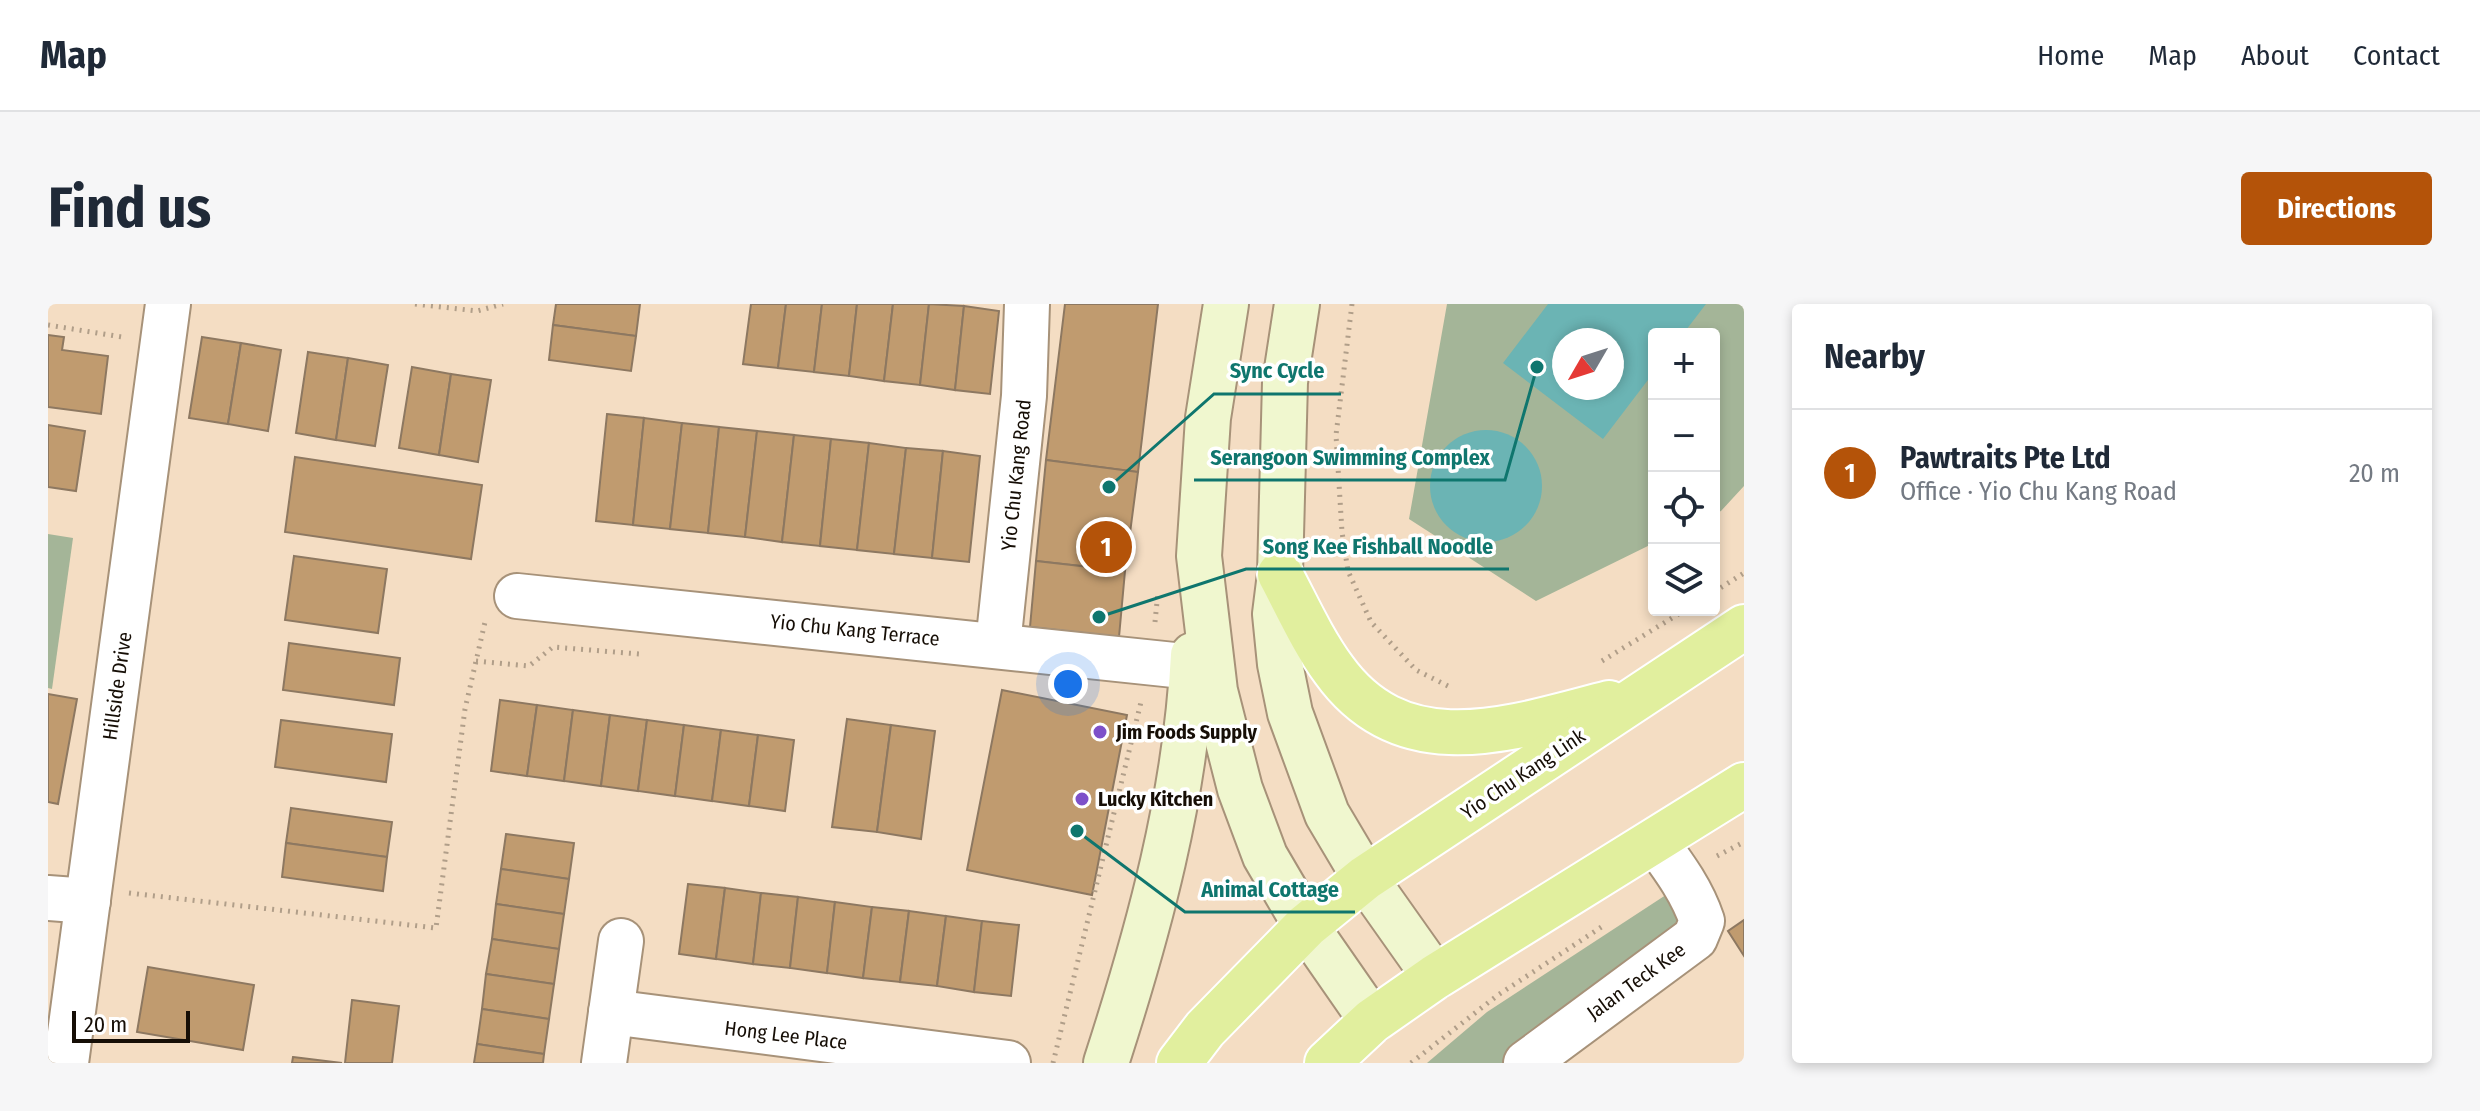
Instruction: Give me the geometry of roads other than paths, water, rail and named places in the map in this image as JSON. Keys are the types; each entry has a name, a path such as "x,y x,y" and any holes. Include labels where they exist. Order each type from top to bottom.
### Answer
{"main road":[{"path":"1106,1063 1139,959 1171,831 1182,769 1193,667 1208,418 1226,304"},
{"path":"1297,304 1285,382 1280,574 1275,614 1280,664 1290,713 1327,814 1365,878 1435,977"},
{"path":"1199,556 1215,691 1236,775 1265,856 1306,926 1372,1021"},
{"path":"1280,574 1336,672 1364,703 1398,723 1434,731 1494,730 1646,693"},
{"name":"Yio Chu Kang Link","path":"1306,926 1365,878 1744,627"},
{"path":"1327,1063 1372,1021 1435,977 1744,785"},
{"path":"1179,1063 1205,1029 1306,926"}],"street":[{"name":"Yio Chu Kang Road","path":"998,645 1024,396 1027,304"},
{"name":"Hillside Drive","path":"66,1063 88,897 149,313"},
{"name":"Yio Chu Kang Terrace","path":"517,596 1193,667"},
{"name":"Jalan Teck Kee","path":"1526,1063 1695,938 1702,921 1696,902 1655,841"},
{"path":"604,1063 621,941"},
{"name":"Hong Lee Place","path":"611,1012 1008,1063"}],"water":[{"path":"1548,304 1706,304 1688,328 1648,328 1648,380 1603,439 1503,363"},
{"path":"1486,430 1508,434 1526,446 1538,464 1542,486 1538,508 1526,526 1508,538 1486,542 1464,538 1446,526 1434,508 1430,486 1434,464 1446,446 1464,434"}],"place":[{"name":"Serangoon Swimming Complex","path":"1537,367"},
{"name":"Sync Cycle","path":"1109,487"},
{"name":"Pawtraits Pte Ltd","path":"1106,547"},
{"name":"Song Kee Fishball Noodle","path":"1099,617"},
{"name":"Jim Foods Supply","path":"1100,732"},
{"name":"Lucky Kitchen","path":"1082,799"},
{"name":"Animal Cottage","path":"1077,831"}]}
